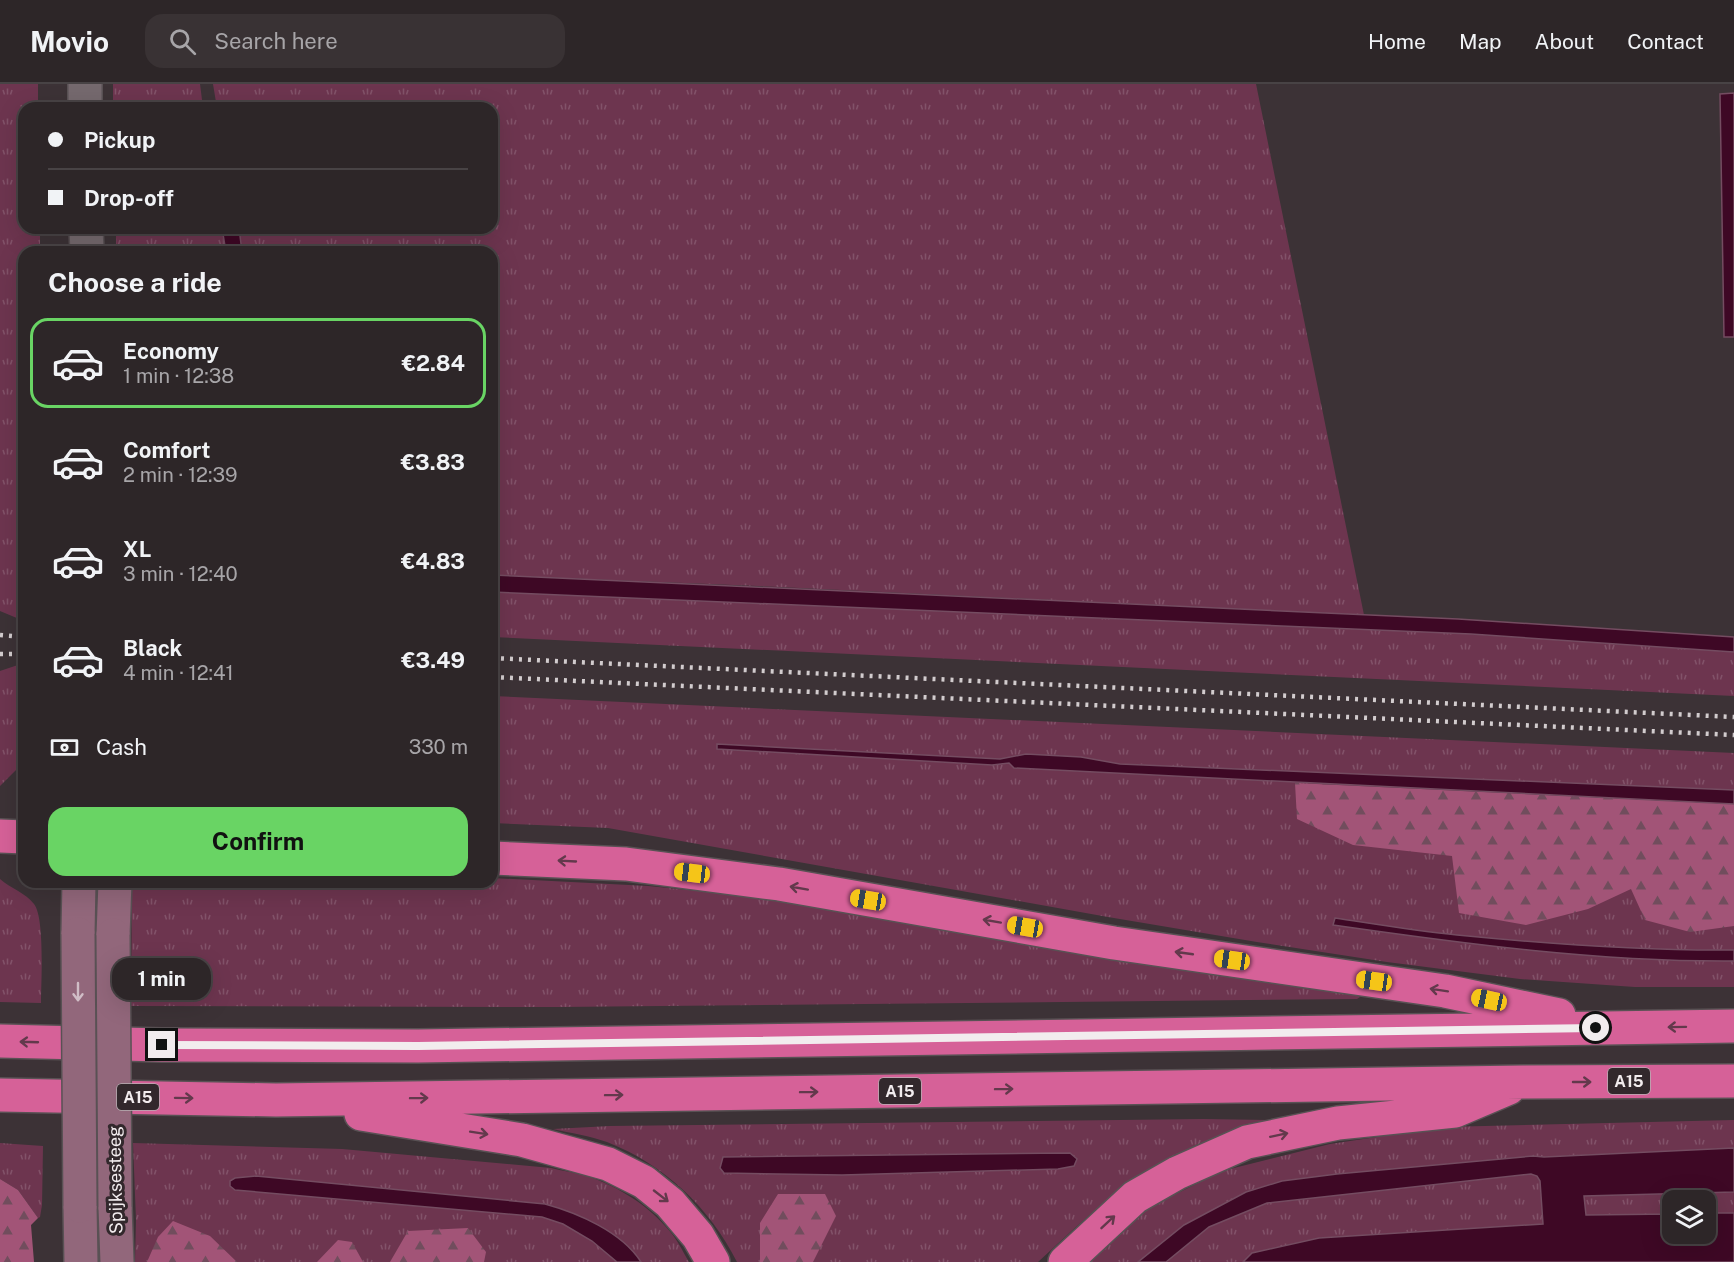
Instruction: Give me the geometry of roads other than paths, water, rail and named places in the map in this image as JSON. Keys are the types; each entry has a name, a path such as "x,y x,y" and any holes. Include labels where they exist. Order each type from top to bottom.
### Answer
{"highway":[{"path":"0,836 18,837"},
{"path":"498,858 626,864 779,884 1114,943 1445,991 1620,1028"},
{"path":"0,1041 162,1045 418,1046 1734,1026"},
{"name":"A15","path":"0,1095 276,1100 1734,1081"},
{"name":"A15","path":"1065,1262 1135,1197 1177,1173 1248,1142 1338,1123 1455,1111 1523,1082"},
{"name":"A15","path":"276,1100 522,1140 608,1164 644,1182 670,1203 698,1236 713,1262"}],"main road":[{"name":"Spijksesteeg","path":"79,888 81,1262"},
{"name":"Spijksesteeg","path":"115,888 113,935 117,1262"}],"street":[{"path":"85,84 85,102"},
{"path":"106,84 107,102"}],"railway":[{"path":"0,635 18,636"},
{"path":"0,654 18,654"},
{"path":"498,658 1734,717"},
{"path":"498,677 1734,735"}]}
